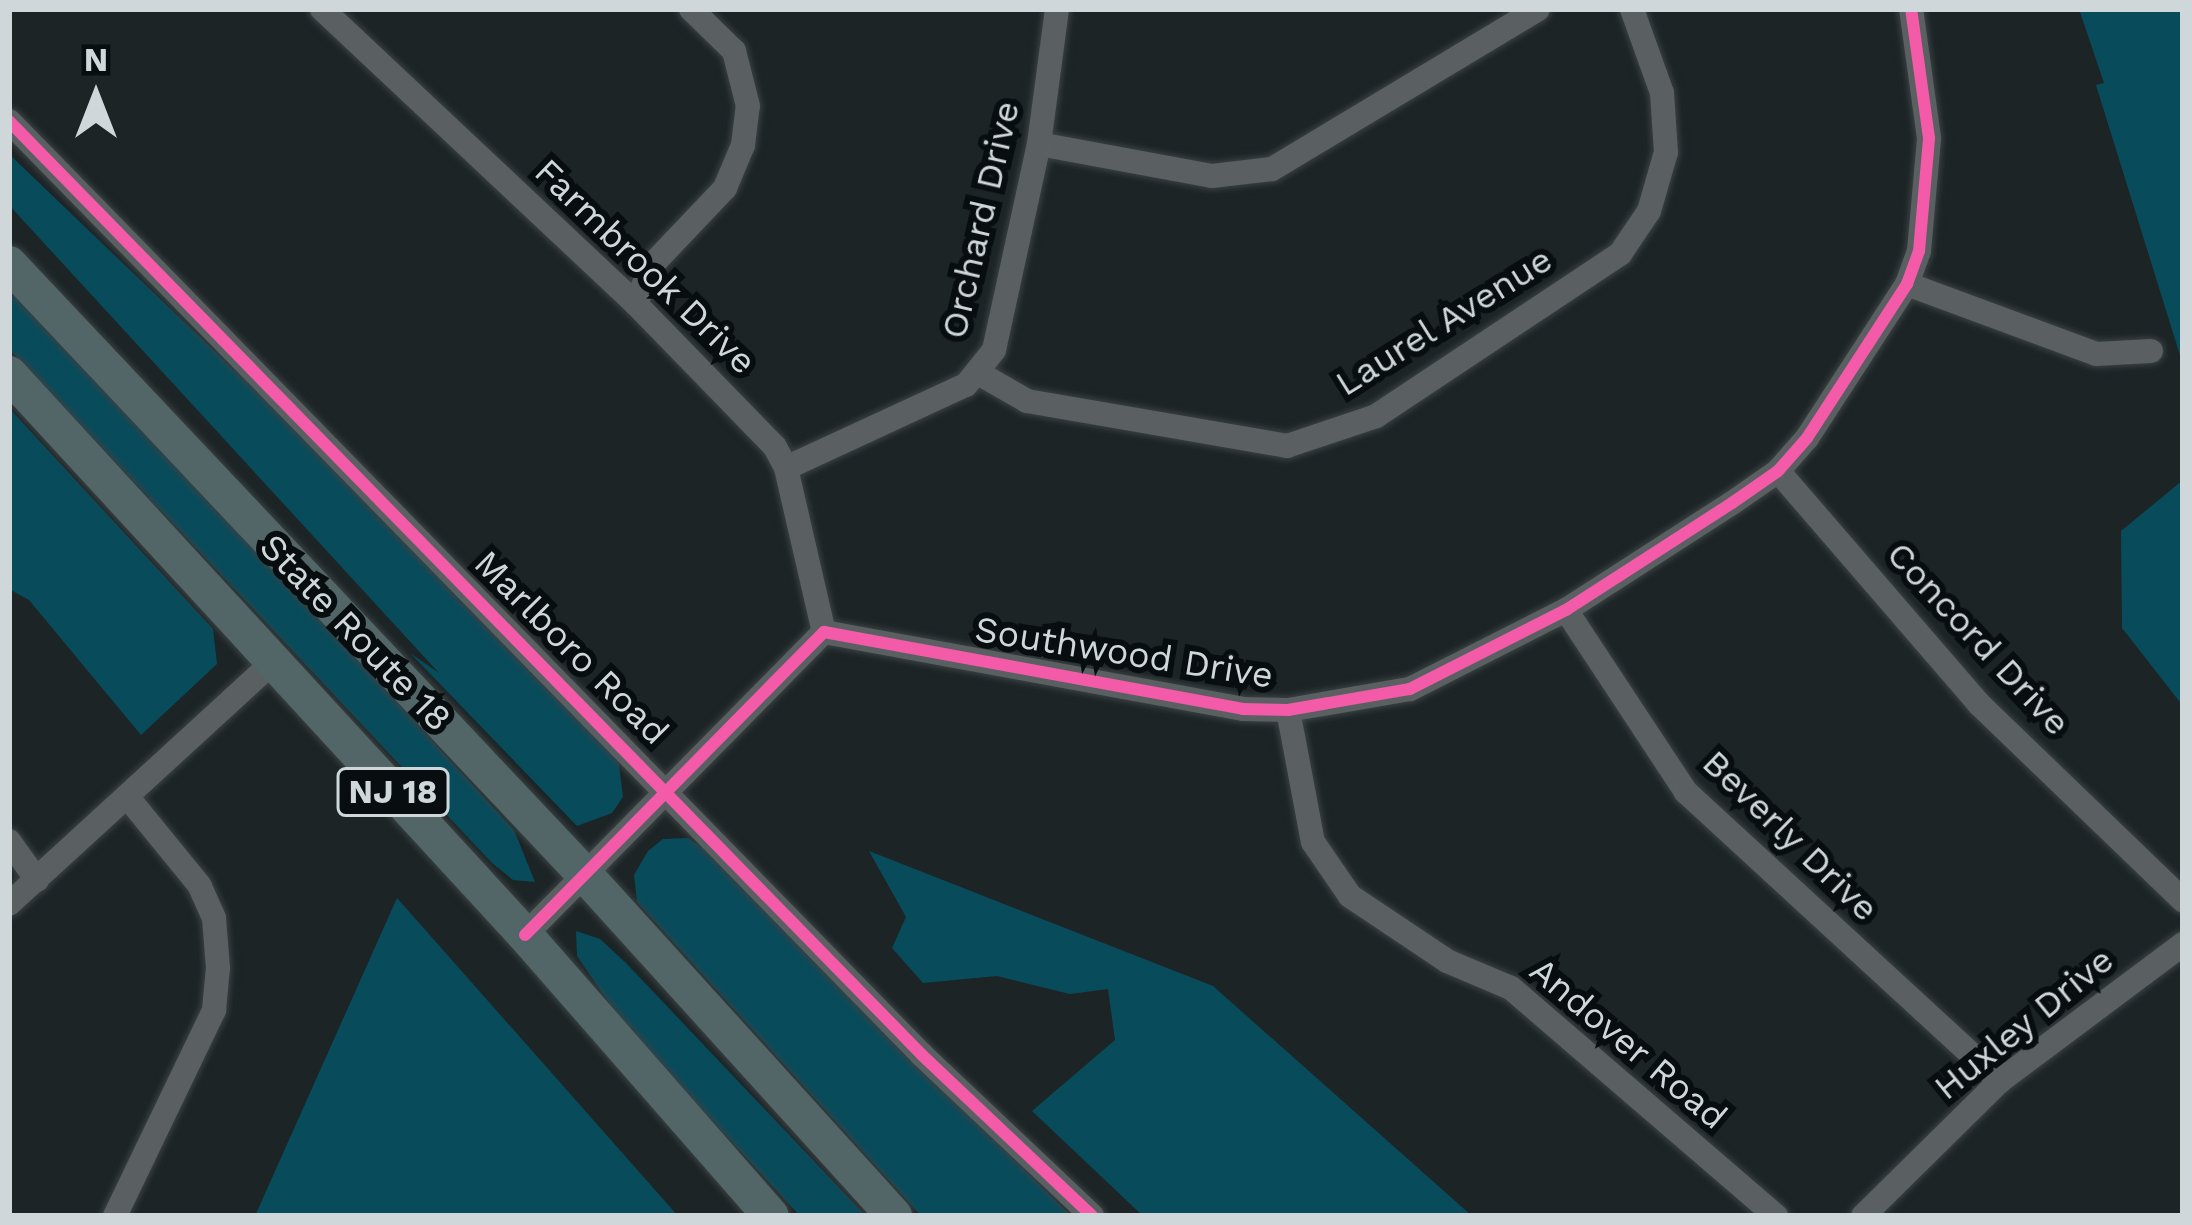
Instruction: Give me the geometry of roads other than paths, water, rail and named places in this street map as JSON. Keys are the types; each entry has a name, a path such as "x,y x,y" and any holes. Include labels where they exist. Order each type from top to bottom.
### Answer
{"highway":[{"name":"State Route 18","path":"9,264 587,877 894,1216"},
{"name":"NJ 18","path":"9,374 525,934 771,1216"}],"street":[{"name":"Farmbrook Drive","path":"322,9 636,304 787,468 824,632"},
{"path":"636,304 651,266 724,188 743,145 748,106 734,51 691,9"},
{"name":"Orchard Drive","path":"787,468 980,374 994,350 1039,144 1058,9"},
{"path":"1039,144 1212,176 1272,169 1538,9"},
{"name":"Laurel Avenue","path":"980,374 1027,400 1287,446 1376,416 1620,254 1648,211 1666,152 1662,93 1633,9"},
{"name":"Southwood Drive","path":"824,632 1244,709 1288,710 1410,689 1566,610 1778,471 1907,284 1918,251 1929,138 1911,9"},
{"name":"Marlboro Road","path":"9,122 670,791 922,1054 1092,1216"},
{"path":"1907,284 2096,355 2151,351"},
{"name":"Concord Drive","path":"1778,471 1979,704 2183,900"},
{"name":"Beverly Drive","path":"1566,610 1686,792 2000,1081"},
{"path":"525,934 587,877 824,632"},
{"path":"9,904 129,799 273,662"},
{"name":"Andover Road","path":"1288,710 1312,842 1350,896 1447,961 1511,988 1776,1216"},
{"path":"115,1216 214,1010 218,968 214,918 200,886 129,799"},
{"path":"9,841 37,880"},
{"name":"Huxley Drive","path":"1863,1216 2000,1081 2183,944"}]}
